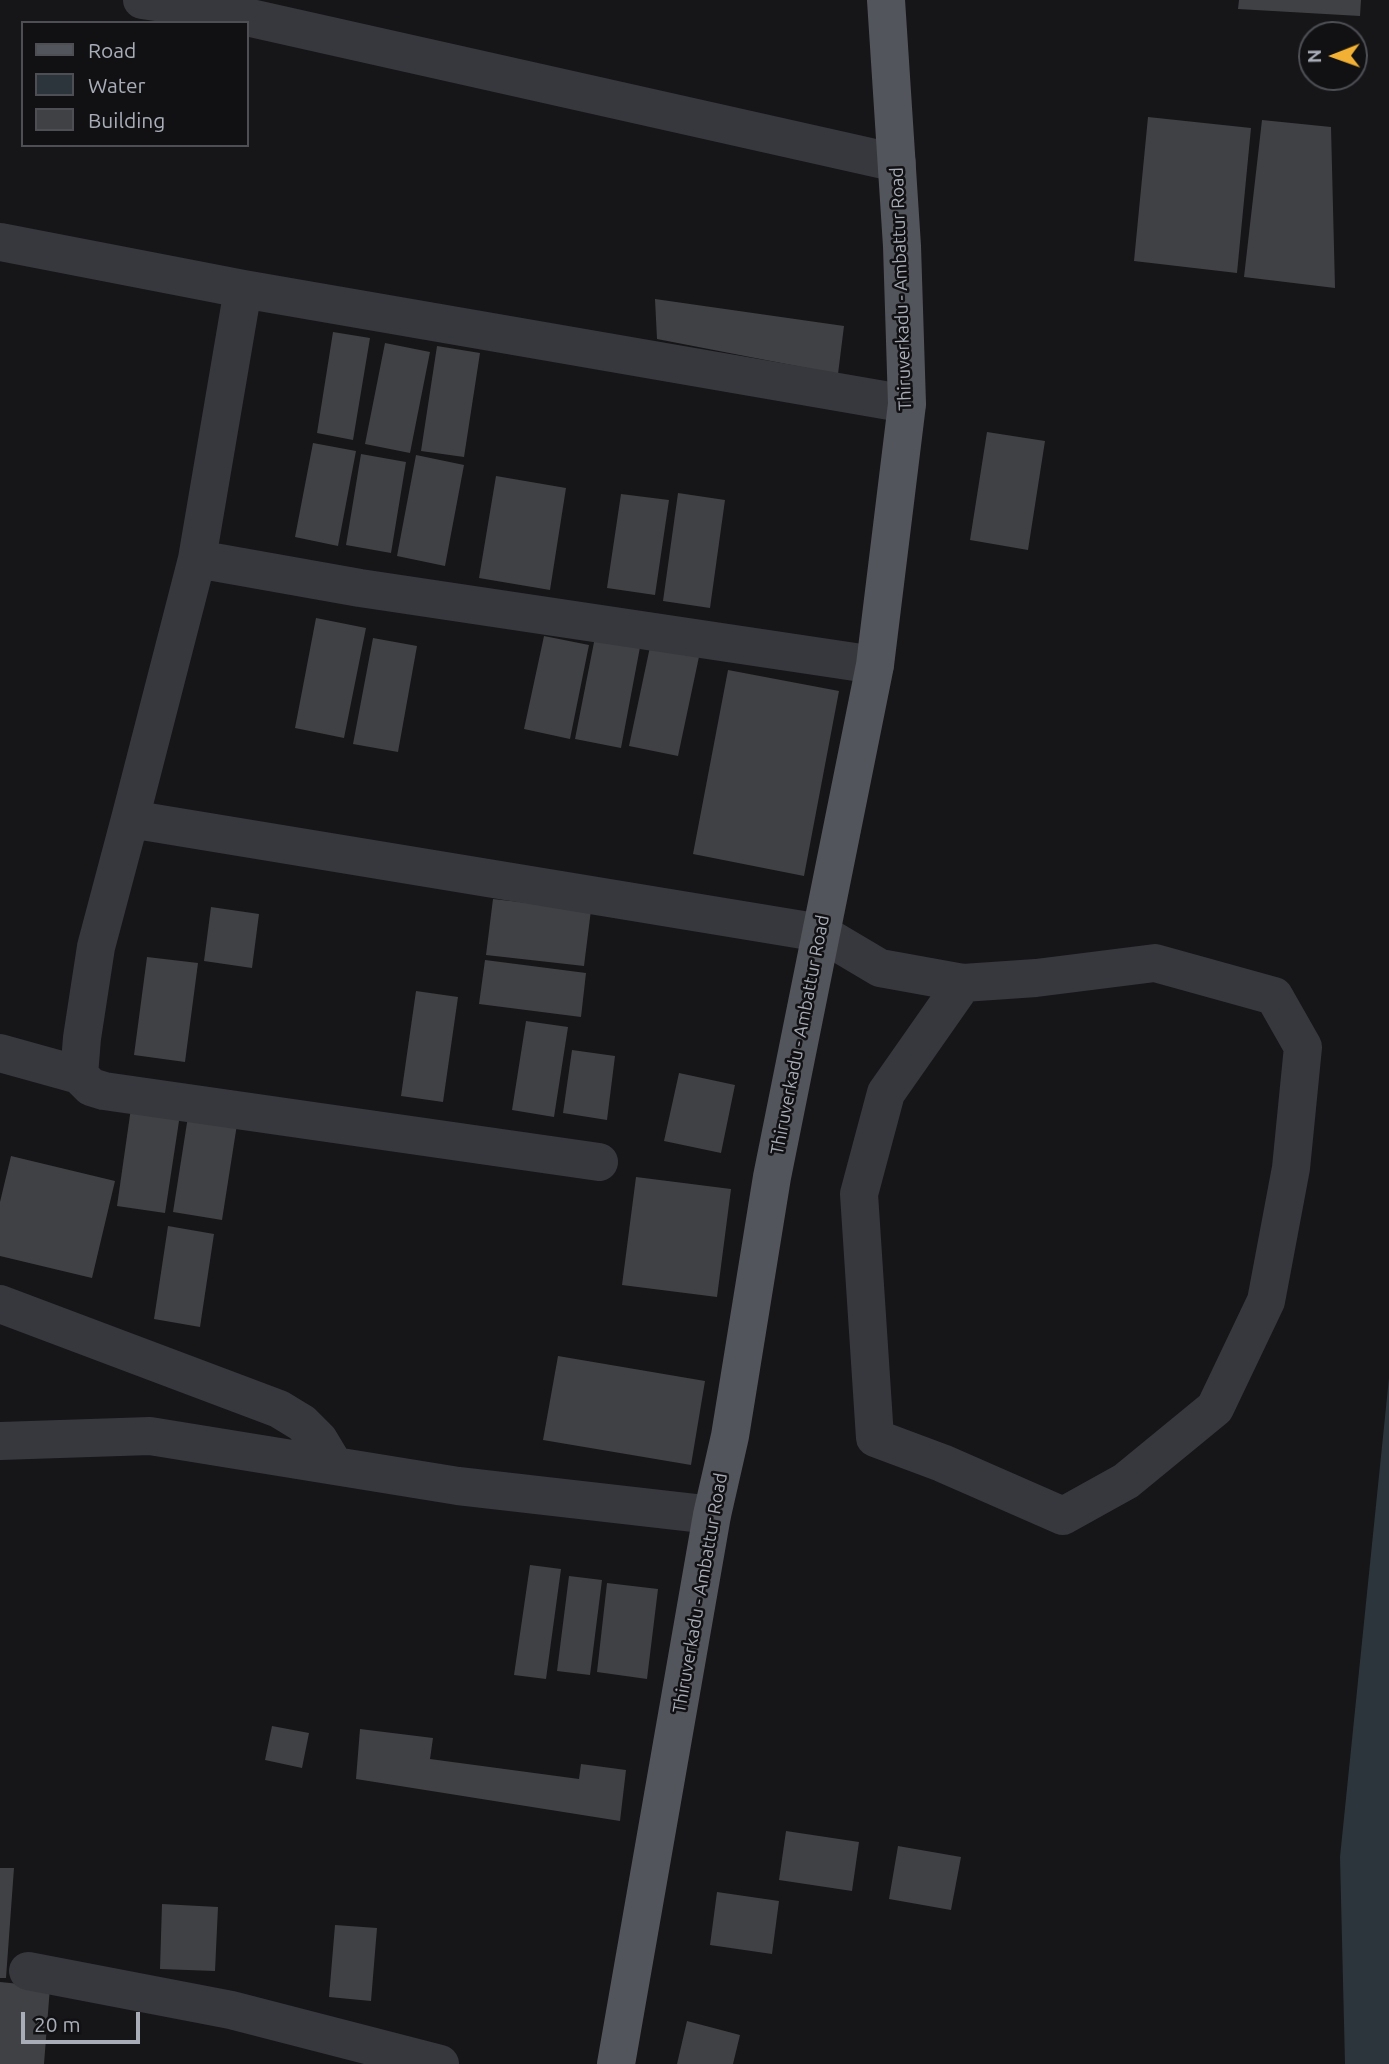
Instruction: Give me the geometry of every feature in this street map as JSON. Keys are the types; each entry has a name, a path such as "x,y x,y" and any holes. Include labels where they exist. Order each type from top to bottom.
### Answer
{"main road":[{"name":"Thiruverkadu - Ambattur Road","path":"617,2064 712,1515 730,1436 772,1177 875,665 906,404 902,246 886,0"}],"street":[{"path":"142,0 224,12 897,163"},
{"path":"0,242 243,289 906,404"},
{"path":"79,1075 96,947 197,559 243,289"},
{"path":"197,559 360,588 875,665"},
{"path":"130,819 821,933 880,968 963,983 1036,978 1155,964 1274,996 1303,1047 1291,1168 1266,1301 1215,1408 1126,1480 1063,1516 942,1463 875,1438 859,1194 886,1093 963,983"},
{"path":"0,1053 79,1075 91,1087 104,1091 599,1162"},
{"path":"0,1304 279,1409 302,1423 319,1440 334,1465"},
{"path":"0,1441 150,1436 458,1486 712,1515"},
{"path":"28,1970 231,2010 440,2064"}],"water":[{"path":"1389,1378 1389,2064 1345,2064 1340,1857"}],"building":[{"path":"1239,0 1361,0 1360,16 1238,9"},
{"path":"1148,117 1251,128 1237,273 1134,261"},
{"path":"1262,120 1331,127 1335,288 1244,277"},
{"path":"655,299 844,326 838,374 657,339"},
{"path":"333,332 370,338 353,440 317,433"},
{"path":"385,343 430,352 410,453 365,444"},
{"path":"437,346 480,353 464,457 421,451"},
{"path":"987,432 1045,441 1028,550 970,540"},
{"path":"313,443 356,451 338,546 295,537"},
{"path":"361,454 406,462 391,553 346,545"},
{"path":"416,455 464,465 445,566 397,556"},
{"path":"496,476 566,488 550,590 479,578"},
{"path":"678,493 725,500 710,608 663,601"},
{"path":"621,494 669,500 655,595 607,588"},
{"path":"316,618 366,628 344,738 295,728"},
{"path":"596,632 641,642 621,748 575,739"},
{"path":"544,636 589,645 570,739 524,729"},
{"path":"373,638 417,646 398,752 353,744"},
{"path":"651,642 700,652 678,756 629,746"},
{"path":"728,670 839,691 804,876 693,854"},
{"path":"493,899 591,910 584,966 486,955"},
{"path":"211,907 259,914 252,968 204,961"},
{"path":"147,957 198,963 185,1062 134,1055"},
{"path":"485,960 586,973 581,1017 479,1004"},
{"path":"416,991 458,997 443,1102 401,1096"},
{"path":"526,1021 568,1027 554,1117 512,1110"},
{"path":"572,1050 615,1056 607,1120 563,1113"},
{"path":"679,1073 735,1085 721,1153 664,1141"},
{"path":"132,1101 181,1108 165,1213 117,1206"},
{"path":"189,1110 238,1118 222,1220 173,1212"},
{"path":"11,1156 115,1181 92,1278 0,1256 0,1202"},
{"path":"636,1177 731,1189 717,1297 622,1285"},
{"path":"168,1226 214,1234 200,1327 154,1319"},
{"path":"558,1356 705,1381 691,1465 543,1440"},
{"path":"530,1565 561,1569 546,1679 514,1675"},
{"path":"569,1576 602,1580 590,1675 557,1671"},
{"path":"607,1583 658,1589 647,1679 597,1672"},
{"path":"272,1726 309,1733 302,1768 265,1760"},
{"path":"360,1729 433,1738 430,1759 579,1779 581,1764 626,1770 620,1821 356,1779"},
{"path":"786,1831 859,1842 852,1891 779,1880"},
{"path":"898,1846 961,1857 951,1910 889,1899"},
{"path":"0,1868 14,1868 6,1978 0,1978"},
{"path":"717,1892 779,1901 772,1954 710,1945"},
{"path":"162,1904 218,1907 215,1971 160,1969"},
{"path":"335,1925 377,1928 371,2001 329,1997"},
{"path":"0,1982 50,1987 44,2064 0,2064"},
{"path":"687,2021 740,2035 733,2064 677,2064"}]}
